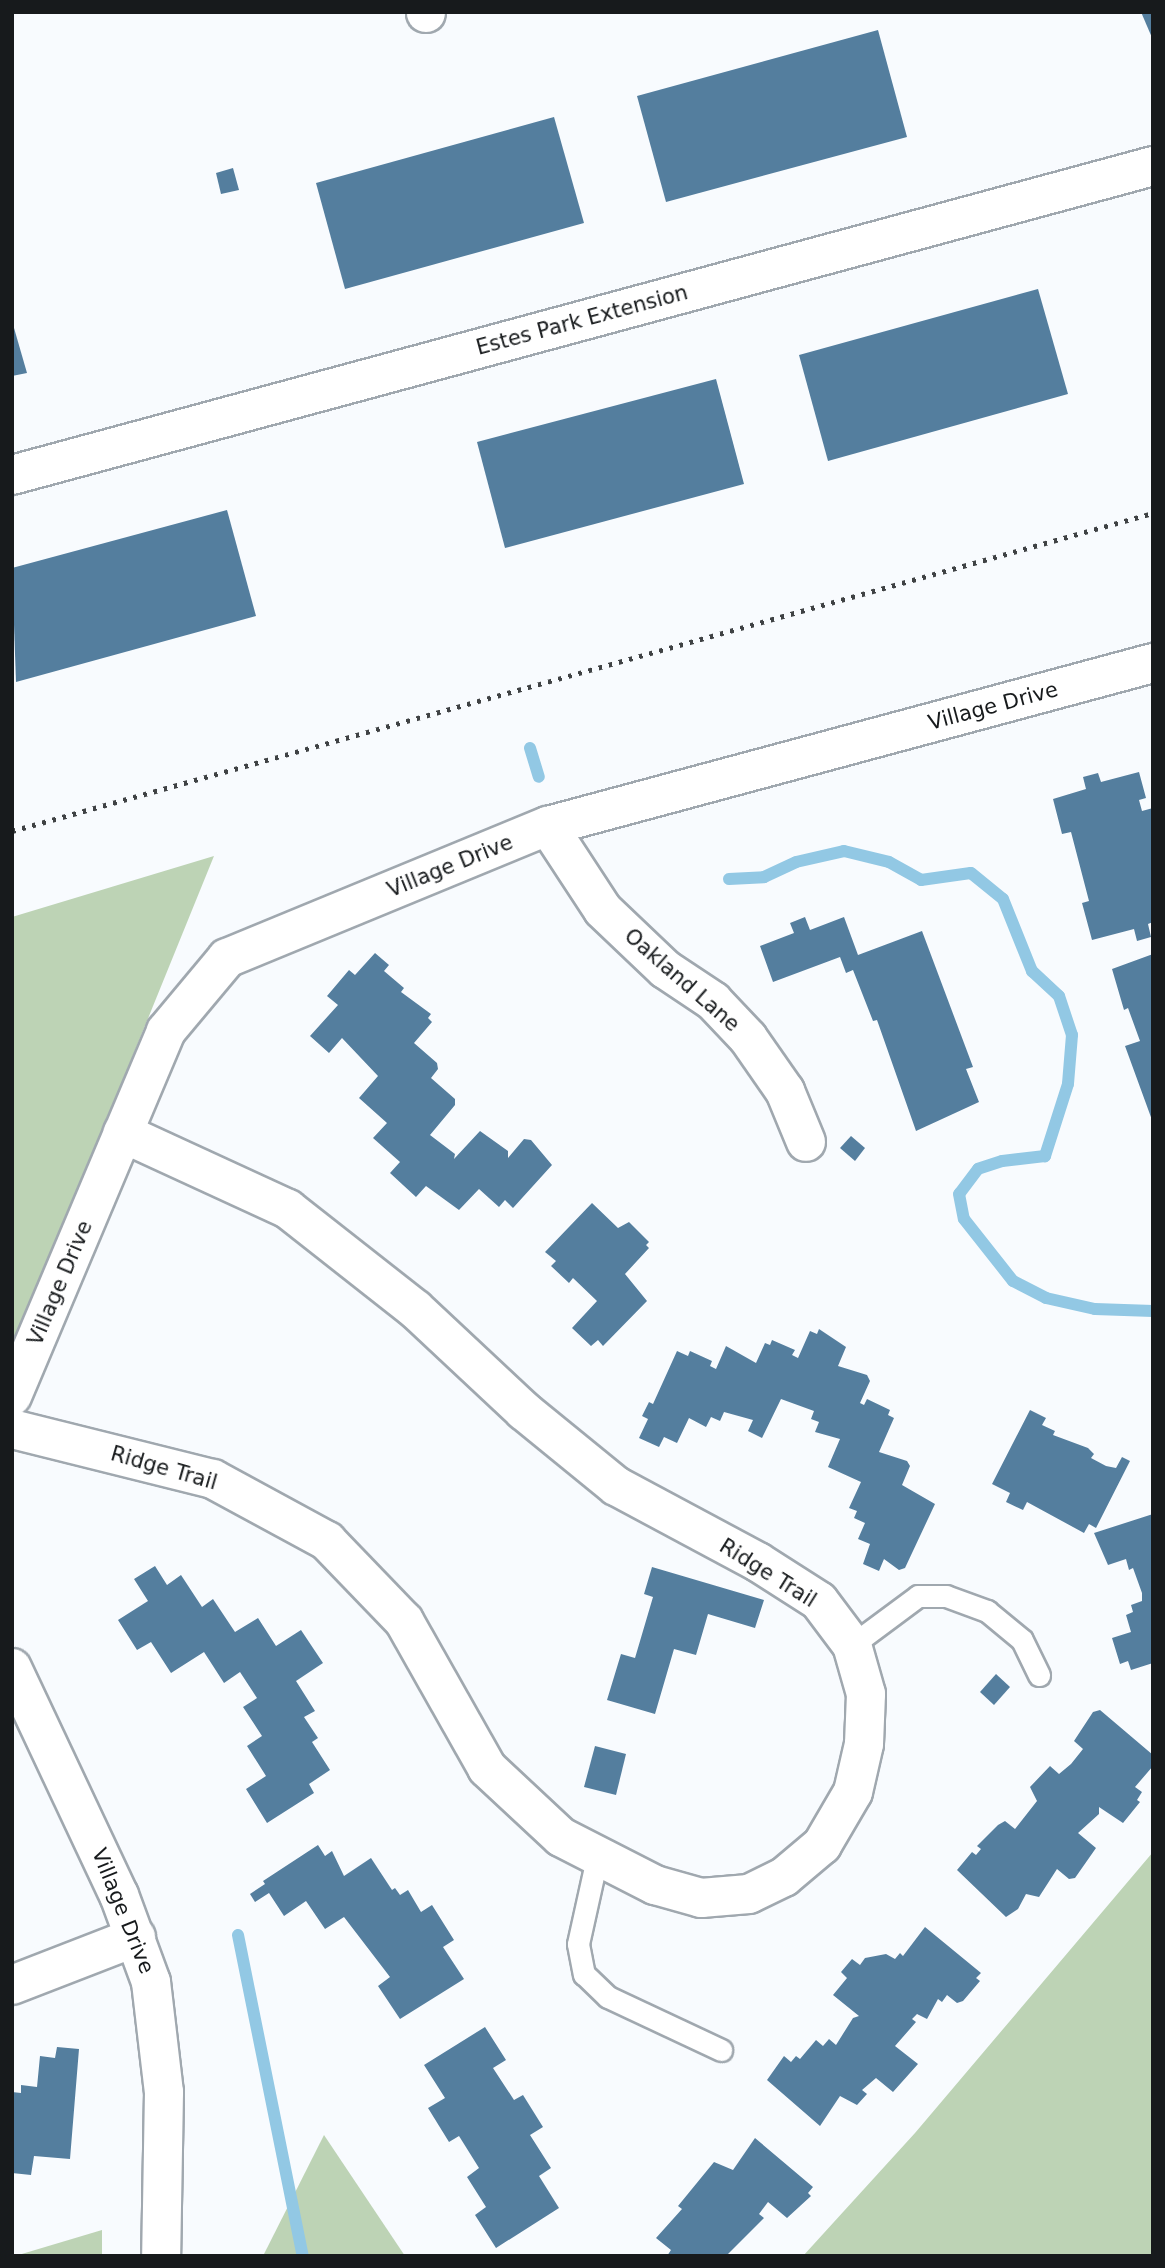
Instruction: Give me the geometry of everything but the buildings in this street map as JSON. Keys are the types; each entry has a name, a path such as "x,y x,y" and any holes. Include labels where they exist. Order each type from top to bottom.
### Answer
{"street":[{"name":"Estes Park Extension","path":"12,475 1153,166"},
{"name":"Village Drive","path":"12,1396 166,1031 227,958 548,826 1153,663"},
{"name":"Oakland Lane","path":"548,826 603,910 665,969 713,1001 748,1038 785,1091 806,1142"},
{"name":"Ridge Trail","path":"12,1429 213,1479 327,1541 404,1621 487,1768 561,1837 597,1858 654,1885 701,1898 749,1894 784,1877 822,1845 853,1792 864,1744 866,1694 852,1644 819,1601 758,1562 616,1486 524,1411 415,1310 288,1209 123,1133"},
{"name":"Village Drive","path":"12,1668 136,1937 151,1982 160,2035 161,2256"},
{"path":"12,1984 136,1937"}],"lane":[{"path":"852,1644 918,1596 946,1596 987,1611 1013,1633 1039,1675"},
{"path":"597,1858 578,1944 584,1974 608,1997 721,2050"}],"green space":[{"path":"214,856 12,1353 12,917"},
{"path":"1153,1852 1153,2256 803,2256 915,2133"},
{"path":"324,2135 405,2256 263,2256"},
{"path":"102,2230 102,2256 15,2256"}],"waterway":[{"path":"530,748 539,777"},
{"path":"729,879 764,877 796,862 844,851 889,862 921,880 971,873 1003,899 1032,971 1059,996 1072,1035 1068,1084 1045,1156 1002,1161 978,1169 959,1194 964,1219 1013,1281 1046,1298 1095,1309 1153,1311"},
{"path":"238,1935 303,2256"}],"railway":[{"path":"12,831 1153,513"}]}
